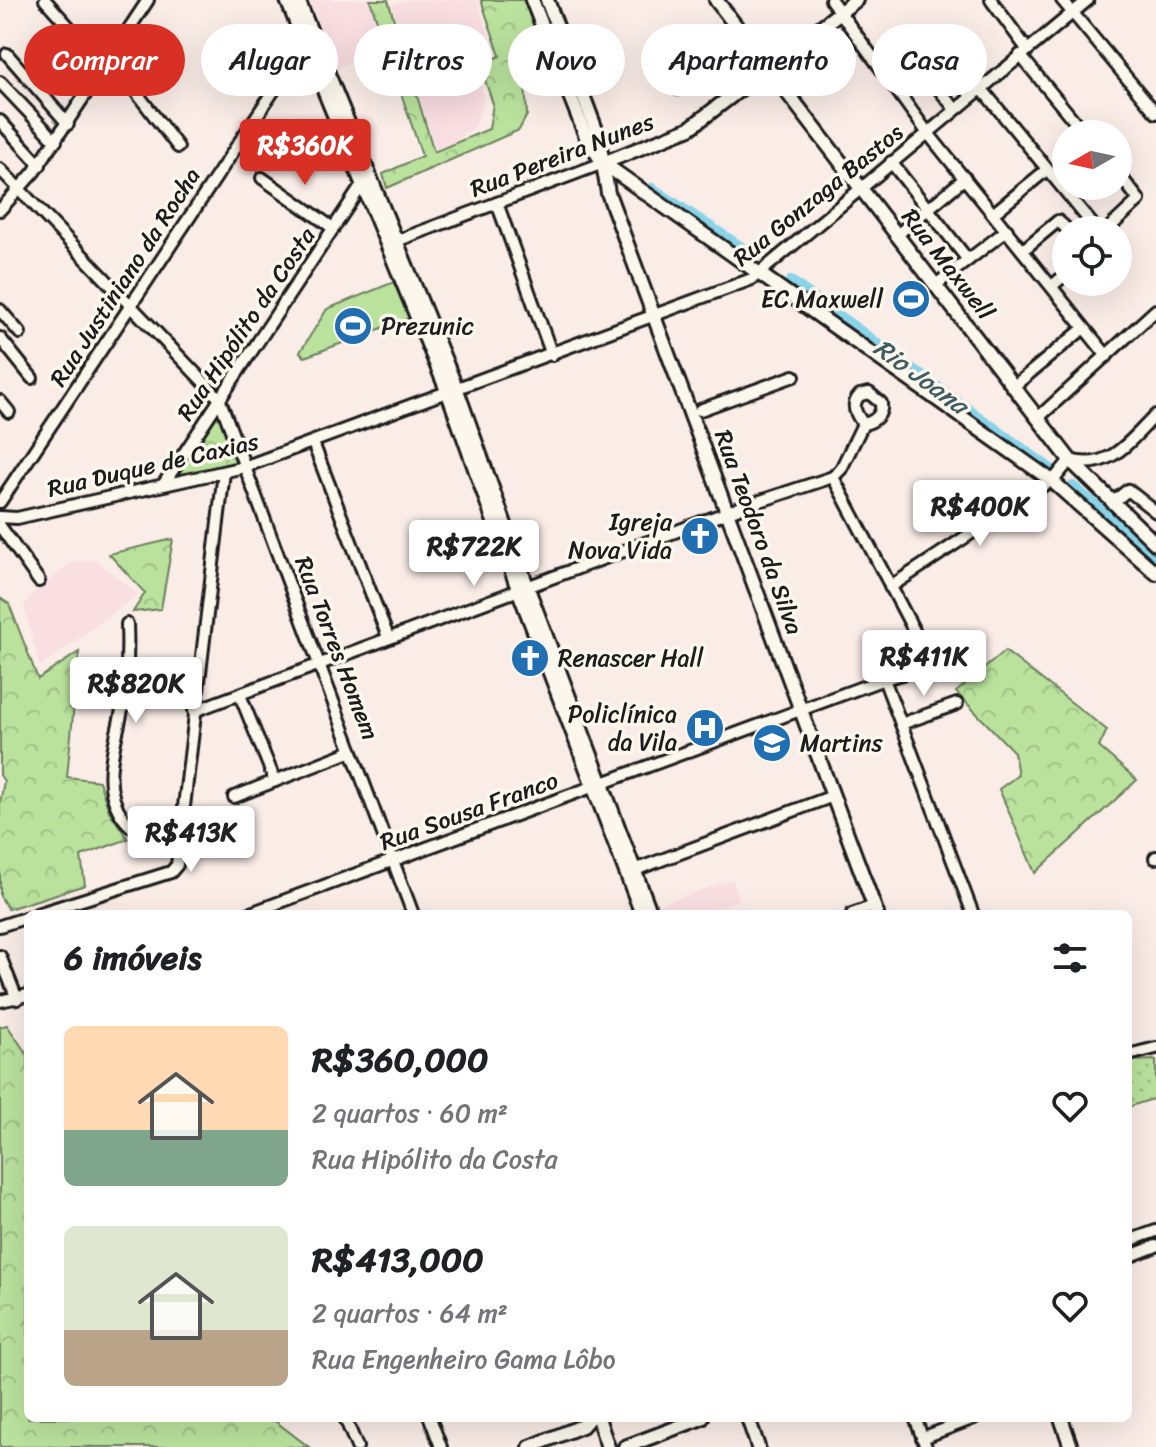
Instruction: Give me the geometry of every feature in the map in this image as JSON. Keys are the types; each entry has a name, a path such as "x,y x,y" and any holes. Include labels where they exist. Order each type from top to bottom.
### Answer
{"main road":[{"path":"287,0 300,24"},
{"path":"298,0 305,24"},
{"path":"532,0 587,139 603,163 1051,480 1156,573"},
{"name":"Rua Teodoro da Silva","path":"547,0 598,135 608,193 876,910"},
{"name":"Rua Maxwell","path":"716,0 734,24"},
{"name":"Rua Pereira Nunes","path":"825,24 856,0"},
{"path":"330,96 362,185 392,243"},
{"path":"332,96 453,392 523,588 633,876 641,910"},
{"name":"Rua Pereira Nunes","path":"603,163 690,128 731,96"},
{"name":"Rua Maxwell","path":"789,96 1070,460 1156,544"},
{"path":"530,1447 586,1422"},
{"path":"599,1422 608,1447"},
{"path":"625,1447 691,1422"},
{"path":"749,1422 758,1447"},
{"path":"1062,1422 1071,1447"}],"street":[{"path":"45,0 69,24"},
{"path":"133,24 148,0"},
{"path":"831,0 927,132 1052,286"},
{"path":"991,0 1023,52 1074,120"},
{"path":"1062,0 1156,113"},
{"name":"Rua Gonzaga Bastos","path":"987,83 1088,0"},
{"path":"7,54 68,124"},
{"path":"0,82 56,141"},
{"path":"987,95 1086,216"},
{"path":"0,210 40,165 86,96"},
{"path":"136,96 178,147"},
{"name":"Rua Justiniano da Rocha","path":"0,502 129,306 275,96"},
{"path":"945,96 955,109"},
{"name":"Rua Gonzaga Bastos","path":"453,392 761,274 971,96"},
{"path":"0,121 40,165"},
{"path":"891,162 968,260"},
{"name":"Rua Pereira Nunes","path":"392,243 603,163"},
{"path":"0,169 219,398"},
{"path":"994,213 1044,172"},
{"path":"262,178 333,228"},
{"path":"897,235 965,178"},
{"name":"Rua Hipólito da Costa","path":"163,485 362,185"},
{"path":"1122,216 1139,200 1132,191"},
{"path":"497,203 552,355"},
{"path":"1023,250 1052,226"},
{"path":"937,284 1007,230"},
{"path":"1060,296 1107,356"},
{"path":"0,310 20,333"},
{"path":"1039,417 1156,310"},
{"path":"1014,386 1084,328"},
{"path":"0,338 32,378"},
{"path":"700,410 794,376"},
{"name":"Rua Duque de Caxias","path":"0,517 17,518 244,467 453,392"},
{"name":"Rua Torres Homem","path":"219,398 412,910"},
{"path":"0,401 9,412"},
{"path":"833,477 890,587 1051,480 1070,460 1093,464 1108,459 1156,415"},
{"path":"194,711 388,637 833,477 841,469 863,424"},
{"path":"313,443 388,637"},
{"path":"50,910 171,872 177,865 224,472"},
{"path":"1112,503 1128,490 1156,512"},
{"path":"0,526 39,581"},
{"name":"Rua Sousa Franco","path":"259,910 929,664 890,587"},
{"path":"127,624 123,702 109,776 110,789 125,821 137,832 177,852"},
{"path":"884,679 971,910"},
{"path":"240,695 275,781"},
{"path":"901,724 957,704"},
{"path":"234,797 352,751"},
{"path":"633,876 833,796"},
{"path":"0,926 24,918"},
{"path":"0,956 23,997 0,1001"},
{"path":"1132,1054 1156,1048"},
{"path":"1132,1240 1156,1231"},
{"path":"1132,1255 1156,1246"},
{"path":"347,1422 357,1447"},
{"path":"432,1422 441,1447"},
{"path":"916,1422 924,1442 966,1422"}],"shaded area":[{"path":"309,0 370,0 379,24 354,24 354,60 338,68 338,24 319,24"},
{"path":"410,0 478,0 485,24 398,24 392,5"},
{"path":"419,96 484,96 475,126 452,143 435,150"},
{"path":"95,560 138,594 40,667 24,606 32,594 72,562"},
{"path":"732,879 740,900 711,910 662,910 660,905"}],"green space":[{"path":"370,0 388,0 395,24 378,24"},
{"path":"481,0 526,0 535,24 508,24 508,96 526,96 527,115 519,130 387,188 383,174 422,156 402,96 417,96 434,152 489,129 493,104 490,96 492,60 500,56 492,24 489,24"},
{"name":"Prezunic","path":"394,282 409,318 305,357 300,352 327,309"},
{"path":"219,412 238,462 169,479"},
{"path":"173,539 161,609 133,612 145,593 109,554"},
{"path":"0,598 9,604 38,679 79,652 67,777 99,781 109,811 128,839 81,856 85,885 8,909 0,896 0,803 4,781 0,775"},
{"path":"1005,651 1107,730 1099,747 1137,780 1035,873 999,789 1018,775 1014,752 956,692"},
{"path":"7,1025 24,1050 24,1422 276,1422 309,1447 0,1447 0,1027"},
{"path":"1156,1060 1156,1098 1132,1106 1132,1061"}],"waterway":[{"name":"Rio Joana","path":"652,189 746,251"},
{"name":"Rio Joana","path":"791,282 1051,470"},
{"name":"Rio Joana","path":"1073,487 1156,558"}],"place":[{"name":"EC Maxwell","path":"911,299"},
{"name":"Prezunic","path":"353,326"},
{"name":"Igreja Nova Vida","path":"700,536"},
{"name":"Renascer Hall","path":"530,658"},
{"name":"Policlínica da Vila","path":"705,728"},
{"name":"Martins","path":"772,743"}]}
